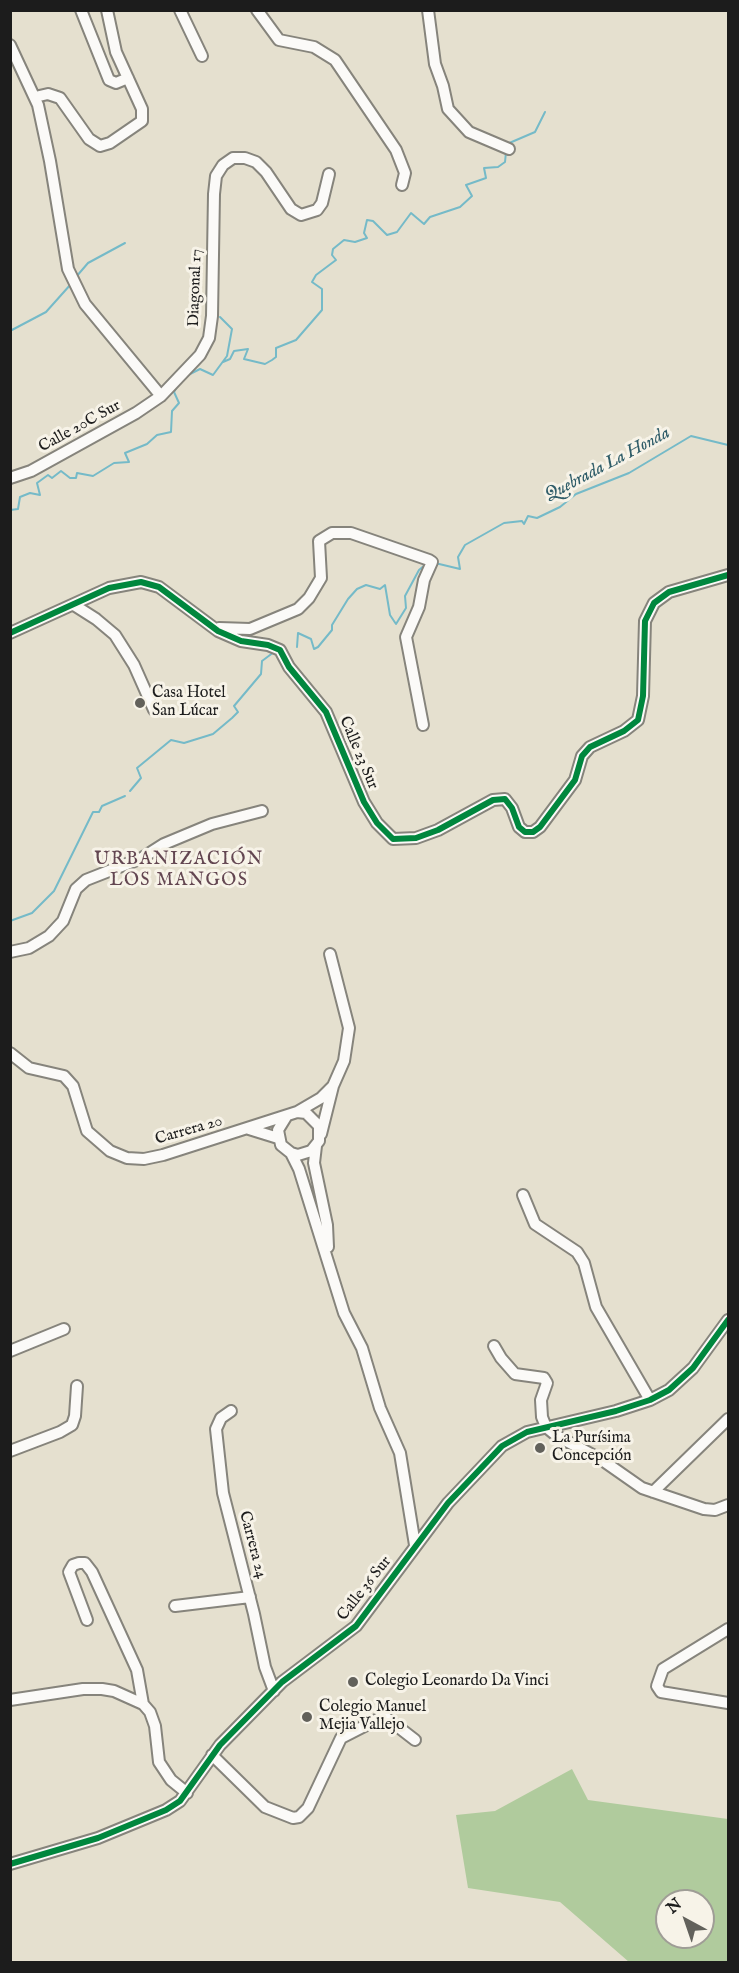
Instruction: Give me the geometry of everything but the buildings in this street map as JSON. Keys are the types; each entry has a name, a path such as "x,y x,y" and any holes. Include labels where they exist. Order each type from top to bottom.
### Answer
{"street":[{"path":"81,10 109,80 116,83 128,78"},
{"path":"35,97 48,94 60,98 89,139 100,146 110,143 142,121 142,109 110,31 107,10"},
{"path":"180,10 202,56"},
{"path":"257,10 279,40 314,47 335,60 396,150 405,173 402,184"},
{"path":"428,10 431,47 448,109 469,132 509,149"},
{"path":"10,45 35,97 50,161 68,269 85,304 161,396"},
{"name":"Diagonal 17","path":"161,396 200,356 209,338 212,316 214,194 216,176 223,165 239,158 256,162 266,172 291,209 301,215 317,210 322,202 329,174"},
{"name":"Calle 20C Sur","path":"10,478 31,471 114,427 161,396"},
{"path":"210,626 238,630 250,629 298,609 309,598 321,578 319,541 332,533 351,533 431,561 419,607 406,637 423,725"},
{"name":"Calle 23 Sur","path":"10,633 109,588 141,582 159,587 210,626 241,641 268,645 280,651 289,668 326,712 364,802 377,823 393,839 416,838 438,830 493,800 505,800 512,808 519,827 525,832 533,832 540,827 575,780 582,756 590,747 624,731 638,720 644,696 645,621 654,603 669,592 729,575"},
{"path":"74,605 115,635 134,665 154,710"},
{"path":"10,952 38,944 63,921 76,889 86,879 142,858 164,844 212,824 262,811"},
{"path":"328,1256 327,1225 314,1163 316,1146 333,1086 344,1061 348,1028 330,954"},
{"name":"Carrera 20","path":"10,1053 29,1068 64,1076 73,1086 87,1131 110,1151 127,1158 144,1159 163,1155 286,1117"},
{"path":"316,1146 305,1154 285,1150 278,1138 280,1123 286,1117 321,1098 333,1086"},
{"path":"297,1112 314,1118 321,1134"},
{"name":"Carrera 20","path":"249,1129 278,1138"},
{"path":"291,1153 299,1169 328,1256 344,1313 362,1348 380,1408 400,1453 415,1545"},
{"path":"523,1195 535,1224 549,1236 571,1248 584,1263 596,1308 632,1365 650,1400"},
{"name":"Calle 36 Sur","path":"10,1864 98,1838 166,1810 187,1793 212,1755 274,1690 356,1626 415,1545 456,1494 502,1446 515,1437 650,1400 669,1390 693,1368 729,1320"},
{"path":"10,1351 64,1329"},
{"path":"494,1346 515,1374 544,1378 548,1383 541,1409 546,1427 557,1437 602,1460 637,1485 652,1492 704,1509 715,1510 729,1505"},
{"path":"10,1451 60,1432 72,1425 75,1416 77,1386"},
{"name":"Carrera 24","path":"231,1411 221,1418 216,1429 223,1493 250,1597 265,1667 274,1690"},
{"path":"652,1492 729,1419"},
{"path":"87,1620 69,1572 73,1565 79,1563 85,1563 92,1572 137,1670 143,1704"},
{"path":"175,1606 250,1597"},
{"path":"729,1629 663,1669 657,1686 661,1692 729,1703"},
{"path":"10,1700 92,1689 114,1691 143,1704 150,1712 155,1726 157,1752 163,1771 187,1793"},
{"path":"212,1755 265,1807 293,1818 299,1817 308,1808 333,1750 341,1738 384,1716 415,1740"}],"green space":[{"path":"572,1769 588,1800 728,1819 728,1962 629,1962 560,1902 468,1888 456,1815 495,1811"}],"waterway":[{"path":"507,144 535,132 545,112"},
{"path":"223,362 230,359 234,351 248,349 244,359 265,364 276,357 276,348 296,340 322,310 322,289 312,282 316,275 336,260 332,255 333,249 344,240 355,242 367,238 364,233 367,220 373,221 387,235 397,232 411,213 424,224 430,217 460,207 472,196 466,185 486,178 484,168 498,167 505,162 506,152"},
{"path":"76,277 88,263 125,243"},
{"path":"10,331 46,312 71,284"},
{"path":"188,375 200,369 213,375 227,356 232,329 220,317"},
{"path":"10,510 18,509 20,497 30,493 40,495 37,483 48,475 52,478 61,471 70,478 76,478 77,473 93,476 114,463 129,462 125,453 147,444 157,435 171,432 172,411 179,403 174,392 178,385"},
{"name":"Quebrada La Honda","path":"435,563 460,569 458,557 465,545 504,523 522,521 524,524 528,516 537,518 560,507 576,494 629,473 691,436 728,445"},
{"name":"Quebrada La Honda","path":"297,647 298,633 311,639 314,649 318,647 332,630 332,625 348,599 357,589 366,585 380,589 385,585 390,615 396,624 406,608 405,596 419,570 426,564"},
{"name":"Quebrada La Honda","path":"130,791 141,778 137,768 171,740 184,743 213,734 232,718 238,712 234,706 261,674 262,661 274,652"},
{"name":"Quebrada La Honda","path":"10,921 32,913 54,891 93,812 99,812 102,806 125,796"}],"cycle path":[{"path":"10,633 109,588 141,582 159,587 218,631 241,641 268,645 280,650 289,667 326,712 364,802 377,823 393,839 416,838 438,830 493,800 505,799 512,808 519,827 525,832 533,832 540,827 575,780 582,756 590,747 624,731 638,720 643,696 645,621 654,603 669,592 728,575"},
{"path":"10,1864 98,1838 166,1810 180,1801 220,1745 282,1682 356,1626 448,1503 502,1446 527,1432 616,1411 650,1400 669,1390 693,1368 728,1320"}],"place":[{"name":"Casa Hotel San Lúcar","path":"140,703"},
{"name":"La Purísima Concepción","path":"540,1448"},
{"name":"Colegio Leonardo Da Vinci","path":"353,1682"},
{"name":"Colegio Manuel Mejia Vallejo","path":"307,1717"}],"district":[{"name":"URBANIZACIÓN LOS MANGOS","path":"179,870"}]}
